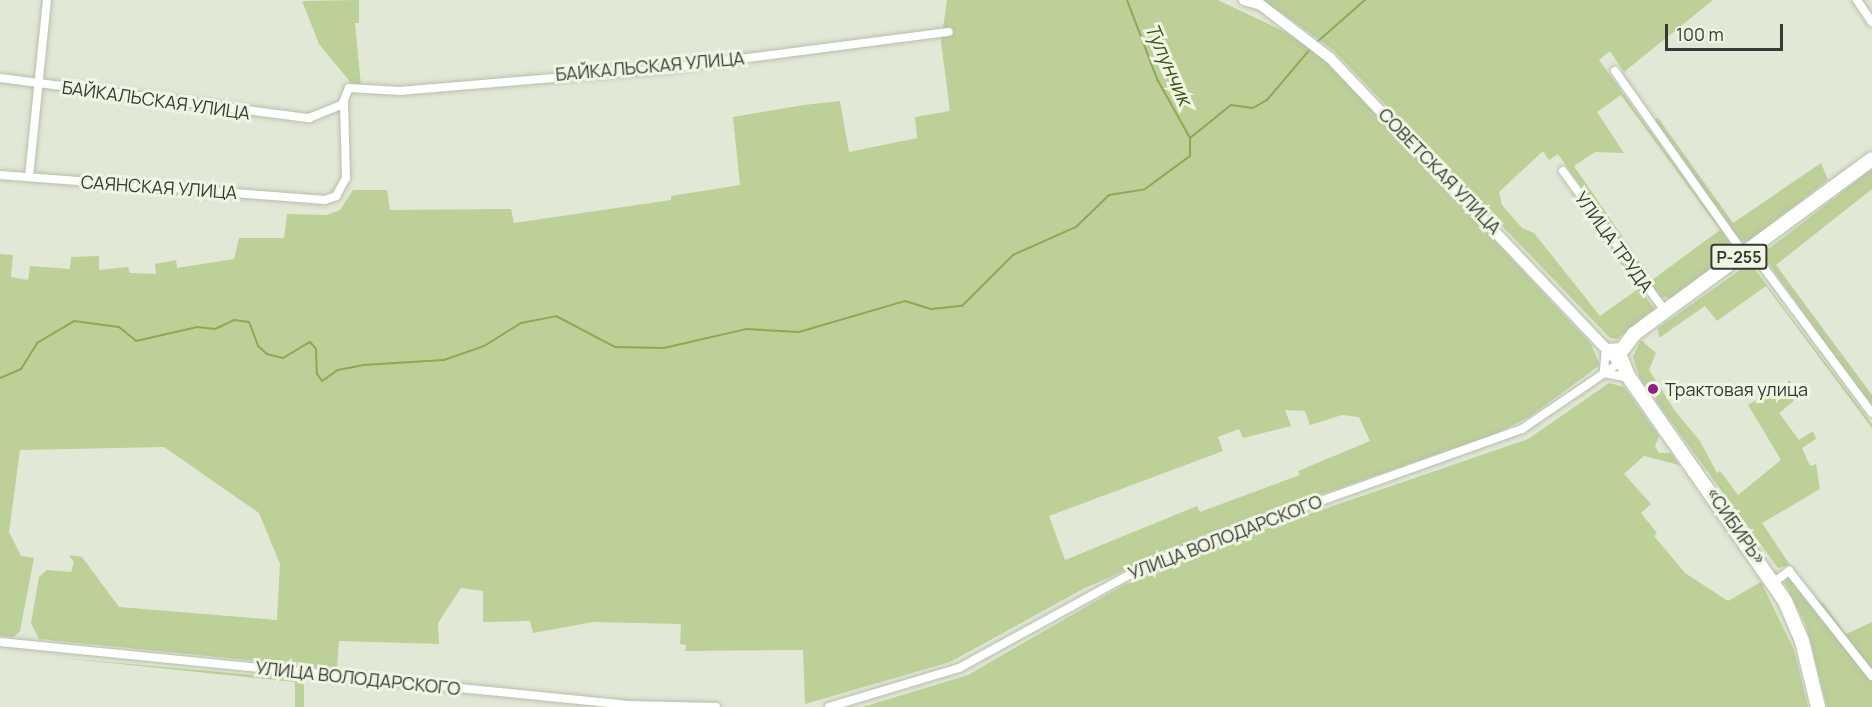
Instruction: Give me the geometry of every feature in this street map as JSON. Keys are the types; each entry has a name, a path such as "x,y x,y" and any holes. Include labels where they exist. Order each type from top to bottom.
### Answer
{"highway":[{"name":"Р-255","path":"1623,346 1872,159"},
{"path":"1619,363 1623,346"},
{"name":"«СИБИРЬ»","path":"1619,363 1774,582 1802,641 1818,707"}],"street":[{"path":"28,177 47,0"},
{"name":"СОВЕТСКАЯ УЛИЦА","path":"1244,0 1261,5 1330,58 1619,363"},
{"path":"1857,0 1872,22"},
{"name":"БАЙКАЛЬСКАЯ УЛИЦА","path":"0,78 287,118 328,113 344,102 349,88 400,91 556,74 663,69 949,32"},
{"path":"1615,71 1747,251 1872,413"},
{"name":"САЯНСКАЯ УЛИЦА","path":"0,175 317,200 336,196 346,178 344,102"},
{"name":"УЛИЦА ТРУДА","path":"1563,171 1666,312"},
{"path":"1623,346 1606,348 1604,373 1629,378"},
{"name":"УЛИЦА ВОЛОДАРСКОГО","path":"829,707 959,668 1156,560 1522,429 1619,363"},
{"path":"1774,582 1788,571 1872,676"},
{"name":"УЛИЦА ВОЛОДАРСКОГО","path":"0,642 605,702 716,707"}],"green space":[{"path":"359,0 359,23 355,23 361,86 352,84 319,44 302,1"},
{"path":"947,0 1218,0 1287,33 1327,61 1591,344 1600,365 1529,417 1495,434 1205,535 1083,589 950,662 805,704 803,650 685,651 686,645 680,644 681,624 593,622 533,633 530,621 483,622 483,591 461,588 438,623 439,644 339,641 337,669 39,639 31,623 39,577 47,570 71,572 74,562 69,555 82,557 119,607 277,620 280,564 259,513 164,447 20,450 9,532 21,556 34,558 20,631 14,637 0,636 0,254 13,255 11,277 28,280 30,266 70,269 71,257 99,256 99,270 128,267 130,273 156,274 155,264 176,260 177,268 234,259 239,238 284,238 287,214 327,215 340,210 353,190 387,190 390,210 511,209 514,223 671,200 671,196 740,185 733,117 840,101 849,152 917,138 915,117 950,111 941,42","holes":["1285,410 1305,411 1310,425 1342,415 1359,417 1370,441 1298,471 1300,475 1200,512 1197,506 1065,560 1049,516 1223,451 1218,437 1239,429 1243,438 1291,426"]},
{"path":"1254,0 1713,0 1624,72 1610,51 1599,60 1729,240 1728,255 1672,298 1659,297 1558,154 1549,160 1543,151 1499,192 1502,205 1522,228 1534,233 1600,316 1638,289 1588,213 1654,309 1617,339 1610,338 1333,50 1283,14","holes":["1621,95 1720,230 1652,280 1574,166 1595,152 1624,153 1597,112"]},
{"path":"1658,118 1733,223 1821,163 1828,180 1749,241 1741,241 1653,121"},
{"path":"1872,169 1872,189 1776,265 1872,395 1872,410 1762,254"},
{"path":"1750,263 1872,424 1872,428 1766,286 1717,321 1705,306 1659,338 1658,328"},
{"path":"1641,340 1656,353 1649,370 1675,411 1700,441 1717,473 1720,471 1738,495 1781,460 1748,405 1789,380 1800,396 1779,413 1799,440 1813,431 1816,439 1802,448 1810,466 1816,464 1820,489 1762,523 1790,565 1778,568 1656,401 1653,385 1645,386 1640,379 1633,357"},
{"path":"1609,383 1624,387 1659,436 1655,446 1659,453 1671,453 1679,465 1644,456 1624,474 1651,504 1641,513 1657,533 1654,536 1685,573 1728,601 1761,582 1794,650 1808,707 863,707 968,675 1122,586 1208,549 1528,439"},
{"path":"1788,576 1824,604 1846,634 1872,622 1872,707 1827,707 1806,625 1784,582"},
{"path":"52,657 298,679 304,685 304,707 295,707 295,682"}],"waterway":[{"name":"Тулунчик","path":"1127,0 1157,79 1190,138"},
{"path":"1317,42 1365,0"},
{"path":"0,378 21,369 37,343 74,321 119,327 136,341 197,327 215,329 234,320 249,322 258,346 267,354 283,358 310,342 316,349 317,374 322,381 338,370 363,365 444,360 484,346 521,323 556,316 615,347 664,348 746,329 799,332 905,301 932,309 962,306 1013,255 1076,227 1109,195 1145,189 1190,156 1190,138 1231,105 1253,108 1267,100 1311,48"}],"place":[{"name":"Трактовая улица","path":"1653,389"}]}
